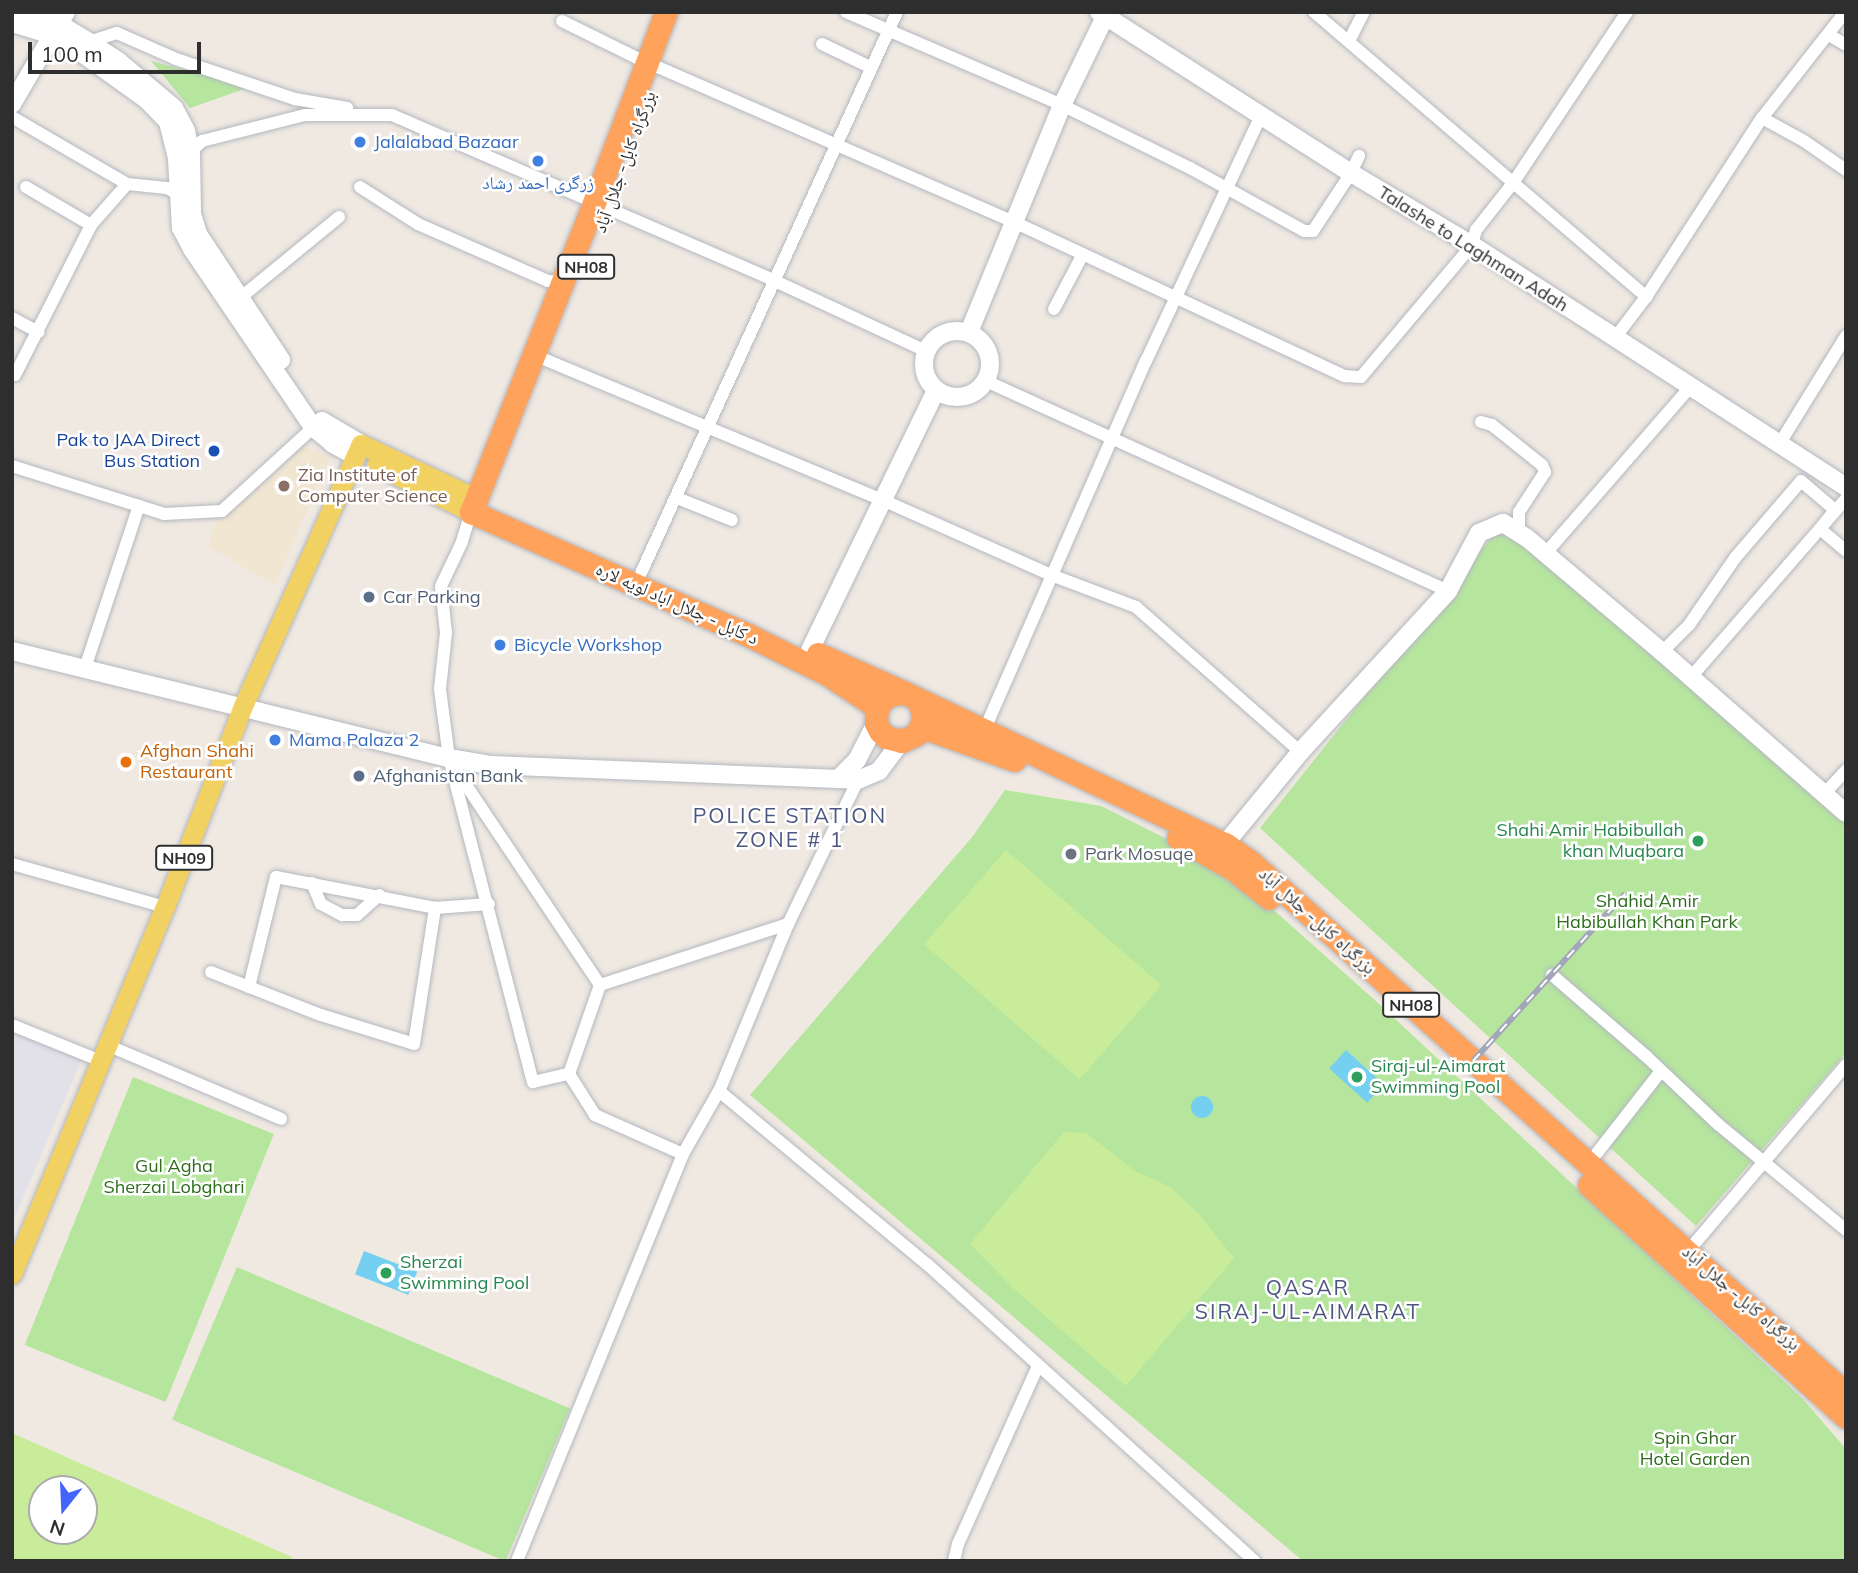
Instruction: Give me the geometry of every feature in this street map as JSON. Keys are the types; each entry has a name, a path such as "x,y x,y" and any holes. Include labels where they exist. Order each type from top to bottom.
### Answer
{"highway":[{"name":"بزرگراه کابل- جلال آباد","path":"654,65 666,12"},
{"name":"بزرگراه کابل- جلال آباد","path":"677,12 480,508 641,573 1225,844 1252,863 1683,1258 1846,1417"},
{"name":"بزرگراه کابل- جلال آباد","path":"541,357 563,282 602,206"},
{"name":"د کابل - جلال اباد لویه لاره","path":"480,508 827,674 877,715"},
{"path":"888,695 912,698 923,710 922,727 910,739 902,741 886,737 877,715 888,695"},
{"name":"بزرگراه کابل- جلال آباد","path":"922,727 1007,757 1185,841 1233,869 1256,886 1683,1258 1846,1394"}],"main road":[{"path":"21,12 59,24 89,42 118,61 174,108 186,131 178,194 181,228 192,250 317,424 359,450 480,508"},
{"path":"969,332 1102,15"},
{"name":"Talashe to Laghman Adah","path":"1102,15 1351,173 1472,245 1846,487"},
{"path":"12,23 59,24 107,69 158,109 168,122 184,157 192,214 198,234 317,424"},
{"path":"12,104 59,24"},
{"path":"956,330 969,332 987,347 991,370 986,381 967,396 955,397 936,390 925,373 926,351 933,340 944,333 956,330"},
{"path":"810,650 936,390"},
{"name":"NH09","path":"12,1274 165,907 243,706 359,450"},
{"path":"1225,844 1301,750 1448,591 1479,533 1503,523 1527,538 1662,652 1846,813"},
{"path":"12,651 449,758 491,765 858,780 879,771 902,741"},
{"path":"838,779 857,760 877,715"}],"street":[{"path":"846,12 1062,105 1304,231 1313,231 1359,156"},
{"path":"641,573 897,12"},
{"path":"1314,12 1646,297"},
{"path":"1349,41 1364,12"},
{"path":"562,21 654,65 1014,222 1345,376 1361,377 1472,245 1476,230 1513,183 1627,12"},
{"path":"1614,339 1646,297 1762,118 1845,12"},
{"path":"89,42 117,33 176,59 295,99 392,115 775,281 926,351"},
{"path":"1829,35 1846,45"},
{"path":"822,44 872,68"},
{"path":"184,157 202,141 305,115 392,115"},
{"path":"984,731 1175,298 1261,115"},
{"path":"12,117 127,184 167,188 178,194"},
{"path":"1762,118 1804,141 1846,170"},
{"path":"13,376 92,225 127,184"},
{"path":"26,187 92,225"},
{"path":"359,187 429,230 548,281 563,282"},
{"path":"240,298 339,217"},
{"path":"1054,309 1083,254"},
{"path":"12,318 37,332"},
{"path":"1780,443 1846,336"},
{"path":"541,357 883,500 1051,575 1136,607 1301,750"},
{"path":"986,381 1448,591"},
{"path":"1545,554 1690,386"},
{"path":"1481,422 1492,425 1542,465 1545,471 1519,512 1519,525 1503,523"},
{"path":"12,466 164,514 222,511 317,424"},
{"path":"1662,652 1689,625 1735,558 1801,481 1835,510 1821,529"},
{"path":"677,498 732,520"},
{"path":"1691,677 1846,499"},
{"path":"85,668 139,506"},
{"path":"480,508 441,586 446,633 440,688 449,758 533,1082 569,1073"},
{"path":"1821,529 1846,551"},
{"path":"449,758 600,985"},
{"path":"1824,794 1846,770"},
{"path":"517,1561 683,1154 719,1091 788,924 858,780"},
{"path":"12,864 165,907"},
{"path":"249,987 276,877 435,908 489,904"},
{"path":"312,883 321,904 342,915 357,915 379,895"},
{"path":"211,972 321,1015 414,1044 435,908"},
{"path":"600,985 788,924"},
{"path":"1552,975 1764,1163 1846,1230"},
{"path":"569,1073 600,985"},
{"path":"12,1026 104,1053 281,1119"},
{"path":"1683,1258 1846,1065"},
{"path":"1597,1153 1661,1071"},
{"path":"569,1073 595,1115 683,1154"},
{"path":"719,1091 927,1264 1248,1558"},
{"path":"954,1561 958,1544 1038,1366"}],"shaded area":[{"name":"Zia Institute of Computer Science","path":"300,444 330,456 275,585 209,547 217,516"},
{"path":"12,1032 82,1059 12,1224"}],"green space":[{"path":"151,61 250,87 190,108"},
{"name":"Shahid Amir Habibullah Khan Park","path":"1501,525 1846,821 1846,1053 1696,1226 1260,828"},
{"name":"Spin Ghar Hotel Garden","path":"1005,790 1101,806 1167,839 1259,897 1378,1003 1802,1398 1846,1449 1846,1561 1303,1561 750,1095 973,836"},
{"path":"1006,850 1161,985 1079,1079 924,944"},
{"name":"Gul Agha Sherzai Lobghari","path":"133,1077 274,1134 166,1402 25,1345"},
{"path":"1064,1132 1086,1133 1135,1171 1170,1187 1198,1213 1234,1258 1126,1386 1014,1289 970,1244"},
{"path":"237,1267 570,1408 505,1561 172,1420"},
{"path":"12,1433 292,1557 290,1561 12,1561"}],"water":[{"name":"Siraj-ul-Aimarat Swimming Pool","path":"1346,1050 1384,1084 1367,1103 1329,1069"},
{"path":"1198,1096 1206,1096 1213,1103 1213,1111 1206,1118 1198,1118 1191,1111 1191,1103"},
{"name":"Sherzai Swimming Pool","path":"364,1251 417,1271 408,1295 355,1274"}],"railway":[{"path":"1473,1061 1625,894"}],"place":[{"name":"Jalalabad Bazaar","path":"360,142"},
{"name":"زرگری احمد رشاد","path":"538,161"},
{"name":"Pak to JAA Direct Bus Station","path":"214,451"},
{"name":"Zia Institute of Computer Science","path":"284,486"},
{"name":"Car Parking","path":"369,597"},
{"name":"Bicycle Workshop","path":"500,645"},
{"name":"Mama Palaza 2","path":"275,740"},
{"name":"Afghan Shahi Restaurant","path":"126,762"},
{"name":"Afghanistan Bank","path":"359,776"},
{"name":"Shahi Amir Habibullah khan Muqbara","path":"1698,841"},
{"name":"Park Mosuqe","path":"1071,854"},
{"name":"Siraj-ul-Aimarat Swimming Pool","path":"1357,1077"},
{"name":"Sherzai Swimming Pool","path":"386,1273"}],"district":[{"name":"POLICE STATION ZONE # 1","path":"790,827"},
{"name":"QASAR SIRAJ-UL-AIMARAT","path":"1308,1299"}]}
